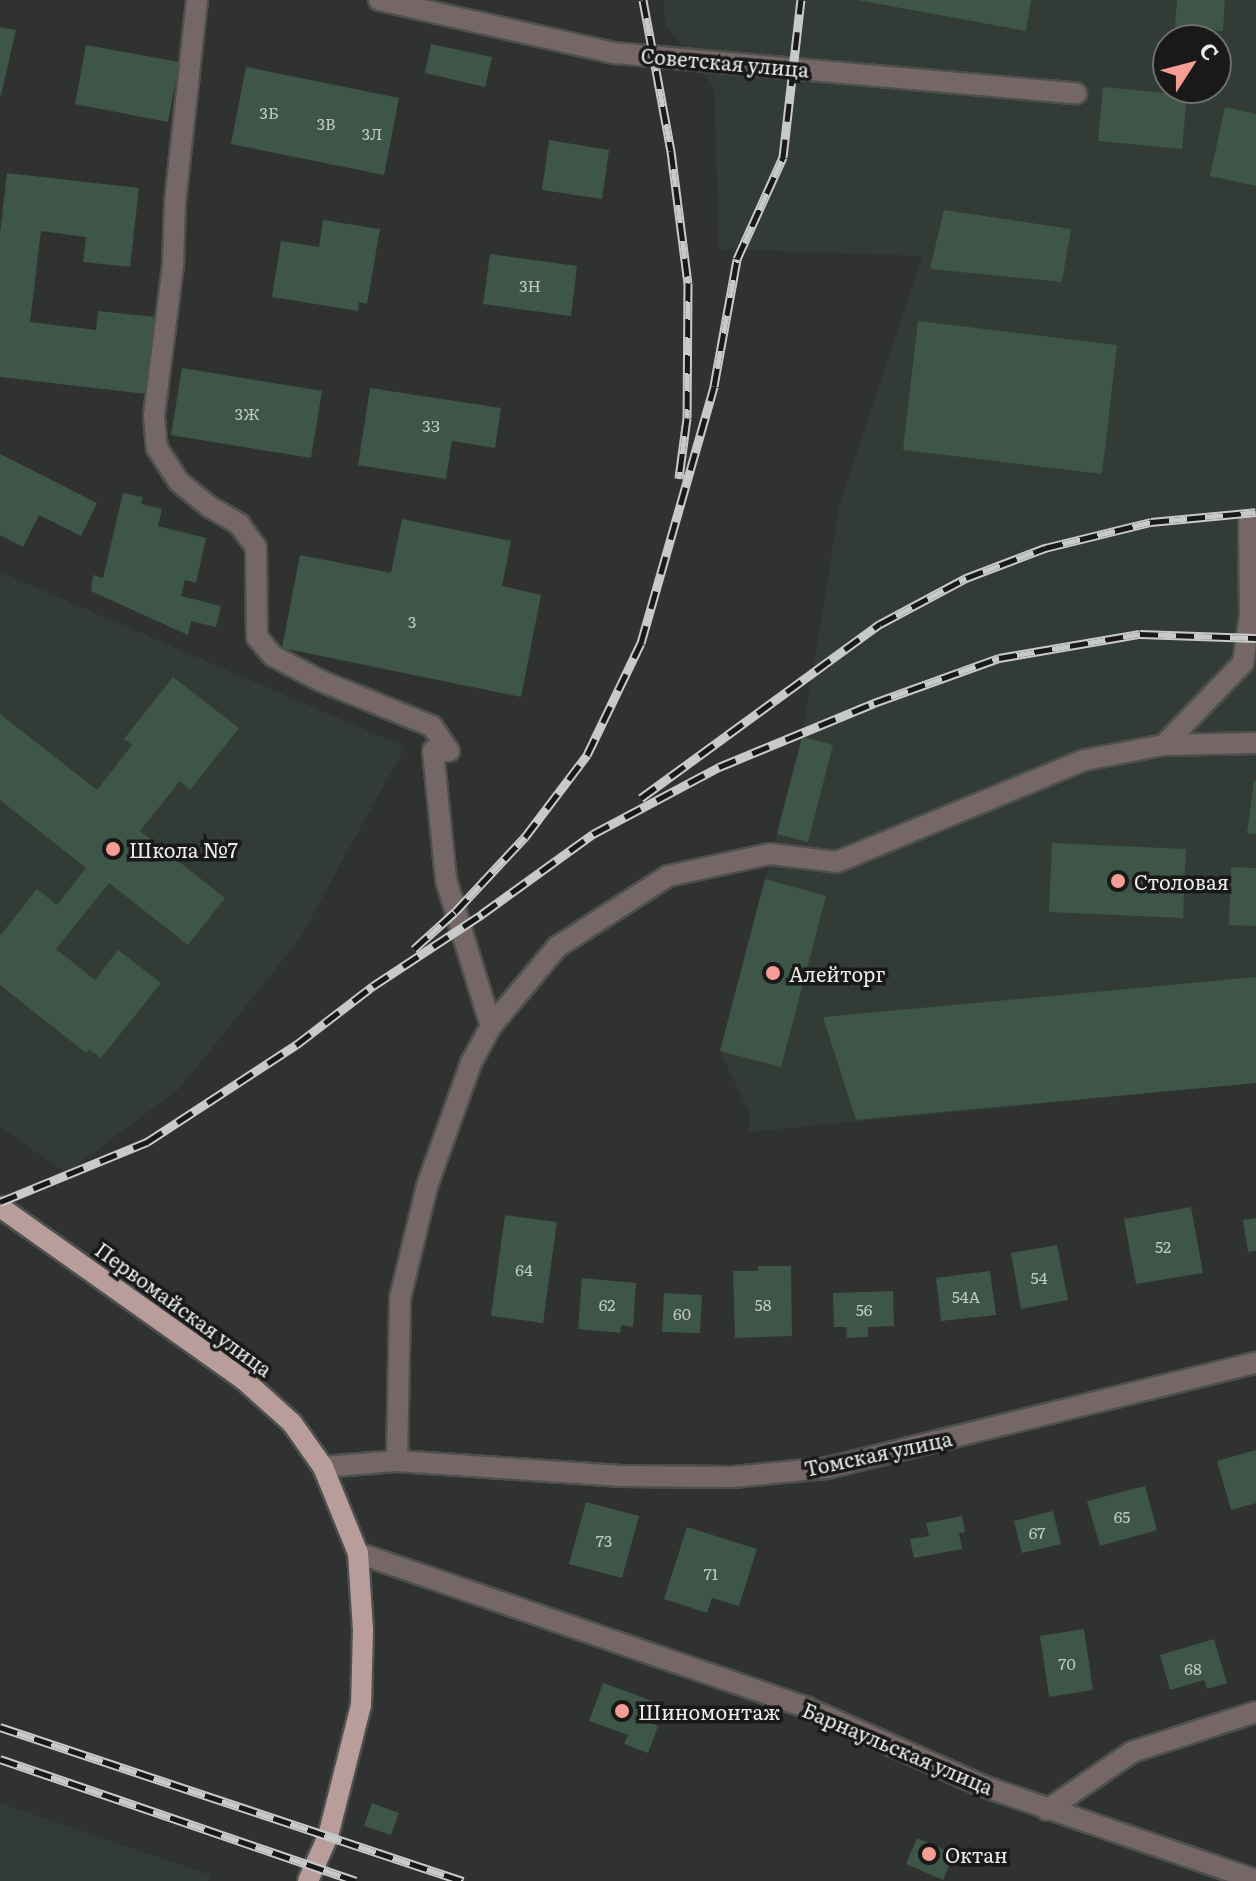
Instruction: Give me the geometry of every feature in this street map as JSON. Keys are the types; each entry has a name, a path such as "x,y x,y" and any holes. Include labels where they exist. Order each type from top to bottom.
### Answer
{"main road":[{"name":"Первомайская улица","path":"0,1207 243,1379 292,1423 323,1467 358,1553 363,1630 361,1705 328,1836 308,1881"}],"street":[{"path":"197,0 175,203 172,279 154,416 157,448 179,482 210,507 239,524 256,547 257,637 273,656 321,681 432,726 449,751 433,751 446,880 491,1026"},
{"name":"Советская улица","path":"379,0 615,53 1076,93"},
{"path":"1164,745 1243,663 1250,616 1249,522 1256,523"},
{"path":"323,1467 397,1461 400,1298 427,1186 471,1063 491,1026 557,947 668,876 770,854 837,862 1085,760 1164,745 1256,743"},
{"name":"Томская улица","path":"397,1461 621,1476 733,1477 827,1468 1256,1363"},
{"name":"Барнаульская улица","path":"358,1553 807,1708 983,1786 1256,1880"},
{"path":"1047,1810 1132,1752 1256,1712"}],"shaded area":[{"path":"664,0 1256,0 1256,1083 749,1132 749,1112 720,1051 802,737 840,502 922,256 719,249 714,87 665,24"},
{"path":"0,572 405,747 299,940 179,1089 66,1173 0,1127"},
{"path":"0,1803 211,1875 208,1881 0,1881"}],"building":[{"path":"857,0 1031,0 1026,31"},
{"path":"1177,0 1225,0 1223,24 1175,24"},
{"path":"0,27 16,30 1,95 0,95"},
{"path":"431,44 492,57 485,87 425,73"},
{"path":"86,45 179,62 168,122 75,104"},
{"path":"246,67 399,98 384,175 231,144"},
{"path":"1103,87 1152,92 1152,104 1186,104 1182,149 1098,141"},
{"path":"1225,107 1256,114 1256,186 1210,176"},
{"path":"549,140 609,150 602,199 542,190"},
{"path":"7,173 139,188 130,267 83,262 86,237 41,231 30,322 96,330 98,311 155,317 146,394 0,377 0,233"},
{"path":"944,210 1071,229 1062,282 930,269"},
{"path":"323,220 380,229 367,304 359,302 358,311 272,297 281,241 319,247"},
{"path":"490,254 577,266 571,316 483,304"},
{"path":"918,321 1117,345 1102,474 903,450"},
{"path":"182,368 322,391 311,458 171,435"},
{"path":"370,388 501,408 495,448 452,441 446,479 358,465"},
{"path":"0,454 97,503 81,536 39,515 23,547 0,535"},
{"path":"123,493 143,497 141,504 162,509 158,526 206,538 196,583 185,580 181,596 221,606 216,627 191,621 188,635 91,591 93,575 103,578"},
{"path":"402,519 511,541 502,586 541,595 521,697 282,648 300,555 391,573"},
{"name":"Школа №7","path":"173,677 239,728 190,790 180,781 140,831 225,898 188,945 109,883 56,949 95,980 118,950 161,983 101,1058 89,1049 86,1053 0,985 0,936 37,889 57,905 86,868 0,800 0,714 97,790 132,745 124,739"},
{"path":"802,737 833,745 808,842 777,834"},
{"path":"1256,781 1256,834 1247,833"},
{"name":"Столовая","path":"1052,843 1186,849 1183,918 1049,912"},
{"path":"1231,867 1256,868 1256,926 1229,925"},
{"name":"Алейторг","path":"765,879 826,896 781,1067 720,1051"},
{"path":"1256,977 1256,1083 856,1120 823,1017"},
{"path":"1191,1207 1203,1273 1136,1284 1124,1219"},
{"path":"505,1215 557,1222 543,1323 491,1316"},
{"path":"1256,1218 1256,1251 1248,1252 1243,1220"},
{"path":"1057,1245 1068,1300 1021,1309 1011,1253"},
{"path":"758,1266 791,1266 792,1336 735,1338 733,1271 758,1271"},
{"path":"990,1271 996,1315 941,1321 936,1278"},
{"path":"582,1278 636,1283 633,1327 621,1325 620,1333 578,1329"},
{"path":"893,1291 894,1326 868,1327 868,1337 847,1338 846,1327 834,1327 833,1293"},
{"path":"664,1293 702,1295 700,1333 662,1332"},
{"path":"1256,1450 1256,1503 1231,1510 1217,1461"},
{"path":"1145,1486 1157,1530 1100,1546 1087,1501"},
{"path":"586,1502 639,1516 622,1578 569,1564"},
{"path":"1053,1511 1061,1544 1022,1553 1014,1521"},
{"path":"962,1516 965,1532 959,1533 962,1549 914,1558 910,1539 929,1536 926,1523"},
{"path":"687,1527 757,1549 739,1606 712,1598 707,1613 664,1599"},
{"path":"1084,1629 1093,1690 1049,1697 1040,1636"},
{"path":"1214,1639 1227,1683 1207,1689 1204,1680 1170,1690 1160,1655"},
{"name":"Шиномонтаж","path":"603,1683 655,1702 647,1722 658,1726 648,1753 624,1744 628,1735 589,1721"},
{"path":"372,1803 399,1813 391,1835 364,1826"},
{"path":"917,1838 954,1854 943,1880 906,1864"}],"railway":[{"path":"643,0 671,151 688,283 687,418 679,478"},
{"path":"414,949 455,912 525,837 587,755 641,643 714,386 737,259 783,157 801,0"},
{"path":"641,798 880,624 966,578 1045,548 1151,522 1256,512"},
{"path":"0,1202 147,1142 296,1045 373,986 482,914 593,834 719,767 874,703 999,658 1140,634 1256,638"},
{"path":"0,1727 463,1881"},
{"path":"0,1759 356,1881"}],"place":[{"name":"Школа №7","path":"113,849"},
{"name":"Столовая","path":"1118,881"},
{"name":"Алейторг","path":"773,973"},
{"name":"Шиномонтаж","path":"622,1711"},
{"name":"Октан","path":"929,1854"}]}
